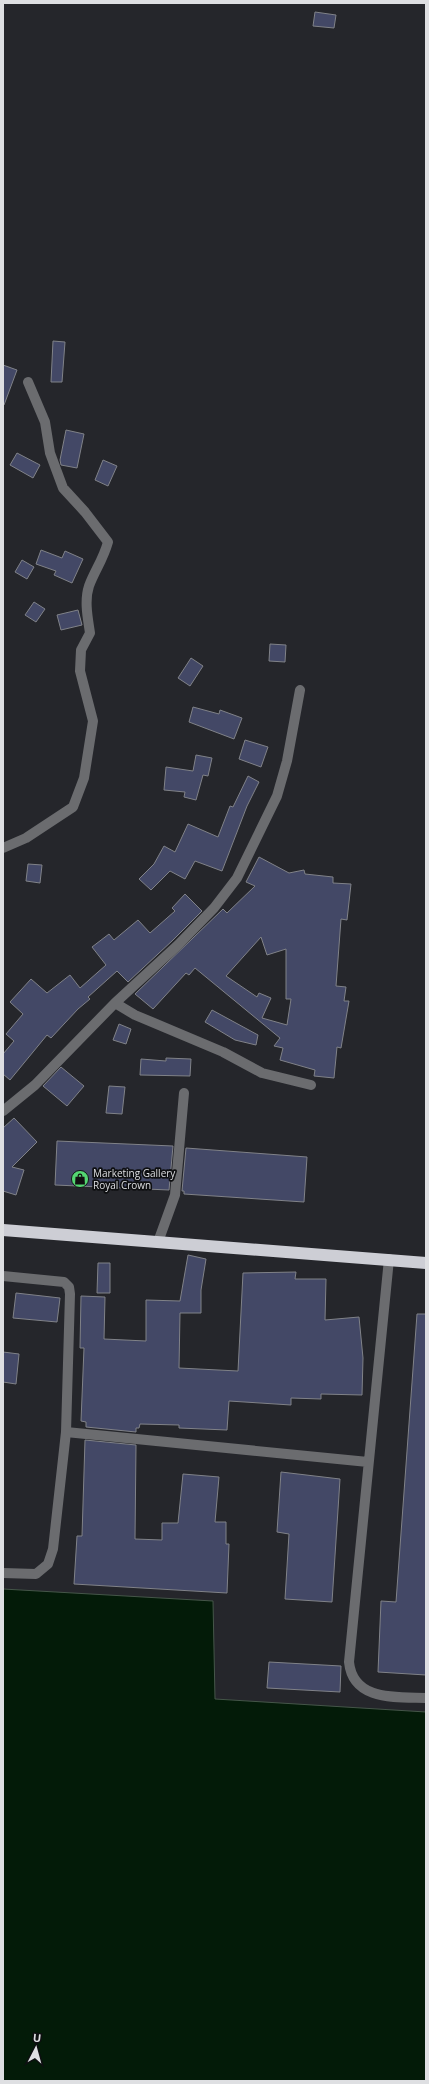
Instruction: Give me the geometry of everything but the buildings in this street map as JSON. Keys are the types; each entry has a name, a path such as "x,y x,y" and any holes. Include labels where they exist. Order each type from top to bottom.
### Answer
{"highway":[{"path":"3,1230 426,1263"}],"street":[{"path":"3,848 26,838 73,807 84,778 93,721 80,671 81,650 90,633 86,613 88,587 103,559 108,542 85,512 62,488 50,453 45,422 28,382"},
{"path":"3,1111 36,1085 115,1003 183,940 214,908 237,878 276,796 287,761 300,690"},
{"path":"115,1003 135,1015 223,1052 262,1073 311,1085"},
{"path":"158,1242 176,1195 184,1093"},
{"path":"388,1259 349,1662 350,1673 355,1681 368,1692 426,1698"},
{"path":"3,1276 64,1282 69,1287 66,1432 53,1549 48,1564 36,1574 3,1573"},
{"path":"66,1432 368,1462"}],"shaded area":[{"path":"3,1589 213,1601 215,1699 426,1712 426,2081 3,2081"}],"place":[{"name":"Marketing Gallery Royal Crown","path":"80,1179"}]}
